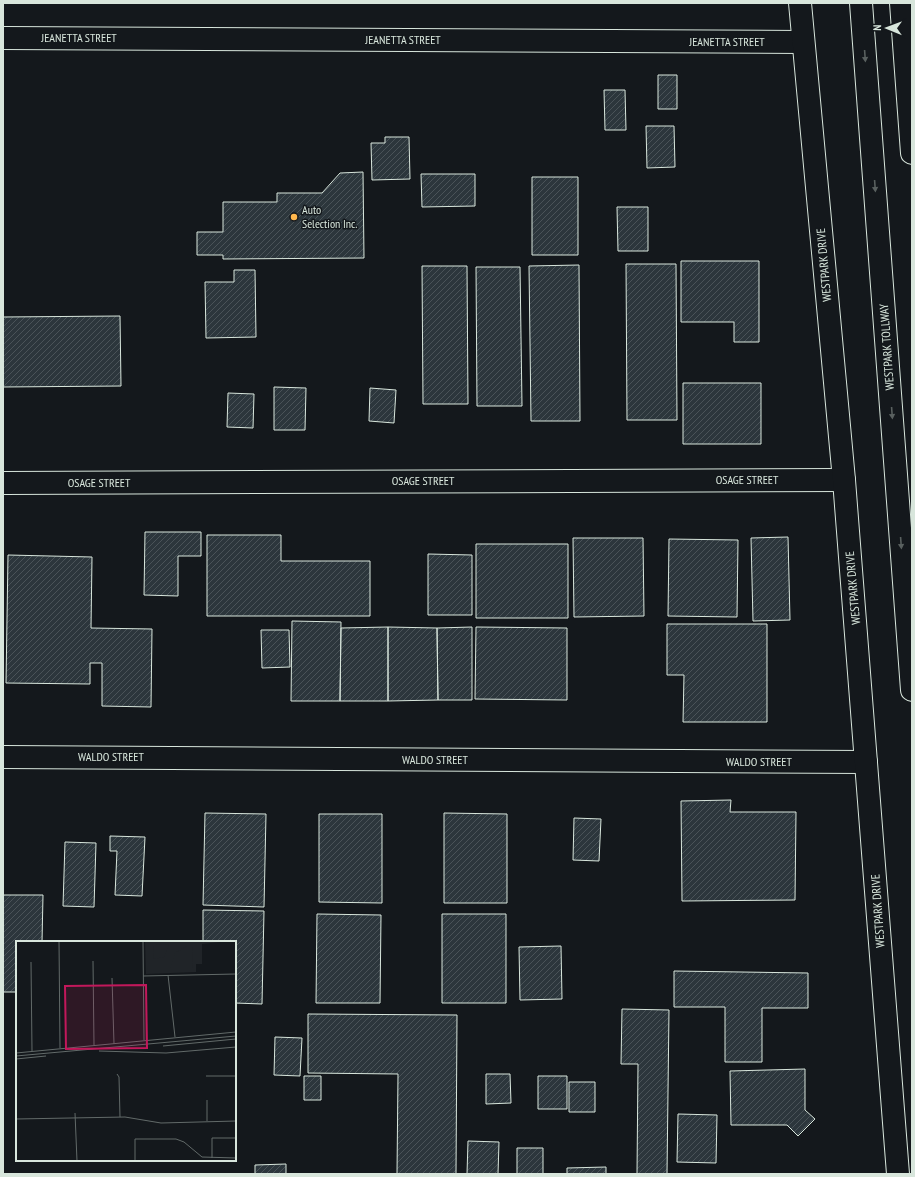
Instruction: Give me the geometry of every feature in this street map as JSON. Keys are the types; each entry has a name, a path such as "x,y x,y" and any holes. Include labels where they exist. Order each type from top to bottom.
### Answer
{"main road":[{"name":"WESTPARK DRIVE","path":"800,3 844,480 898,1174"},
{"name":"WESTPARK TOLLWAY","path":"861,3 912,690"},
{"path":"901,3 912,153"},
{"name":"JEANETTA STREET","path":"3,38 803,42"},
{"name":"OSAGE STREET","path":"3,483 844,480"},
{"name":"WALDO STREET","path":"3,756 866,762"}],"building":[{"path":"658,75 677,75 677,109 658,109"},
{"path":"604,90 625,90 626,130 605,130"},
{"path":"646,126 674,126 675,167 647,168"},
{"path":"385,137 409,137 410,179 372,180 371,143 385,143"},
{"name":"Auto Selection Inc.","path":"363,172 364,258 223,259 223,255 197,255 197,232 223,232 223,202 277,202 277,193 322,193 340,173"},
{"path":"421,174 475,174 475,206 422,207"},
{"path":"532,177 578,177 578,255 532,255"},
{"path":"617,207 648,207 648,251 618,251"},
{"path":"681,261 759,261 759,342 734,342 734,322 681,322"},
{"path":"626,264 676,264 677,420 627,420"},
{"path":"579,265 580,421 531,421 529,266"},
{"path":"422,266 467,266 468,404 423,404"},
{"path":"476,267 520,267 522,406 477,406"},
{"path":"234,270 255,270 256,337 206,338 205,282 234,282"},
{"path":"120,316 121,386 3,387 3,317"},
{"path":"683,383 761,383 761,444 683,444"},
{"path":"274,387 306,388 305,430 274,430"},
{"path":"370,388 396,390 394,423 369,421"},
{"path":"228,393 254,394 253,428 227,427"},
{"path":"145,532 201,532 201,556 178,556 178,596 144,595"},
{"path":"207,535 281,535 281,561 370,561 370,616 207,616"},
{"path":"788,537 790,620 753,621 751,538"},
{"path":"573,538 643,538 644,616 574,617"},
{"path":"669,539 738,540 737,617 668,616"},
{"path":"476,544 568,544 568,618 476,618"},
{"path":"428,554 472,555 472,615 428,615"},
{"path":"8,555 92,557 91,628 152,629 151,707 102,706 102,663 90,663 90,684 6,683"},
{"path":"292,621 341,622 340,701 291,701"},
{"path":"667,624 767,624 767,722 683,722 684,675 667,675"},
{"path":"388,627 388,701 340,701 341,628"},
{"path":"388,627 437,628 438,700 388,701"},
{"path":"472,627 472,700 438,700 437,628"},
{"path":"476,627 567,628 567,700 475,699"},
{"path":"261,630 289,630 290,667 262,668"},
{"path":"731,800 730,812 796,812 795,900 682,901 681,801"},
{"path":"205,813 266,814 264,907 203,905"},
{"path":"444,813 507,814 507,903 444,903"},
{"path":"319,814 382,814 382,903 319,902"},
{"path":"574,818 601,819 599,861 573,860"},
{"path":"110,836 145,837 142,896 115,895 117,851 110,851"},
{"path":"65,842 96,843 94,907 63,906"},
{"path":"3,895 43,895 42,941 16,941 16,992 3,992"},
{"path":"203,910 264,911 262,1004 236,1003 236,941 203,941"},
{"path":"317,914 381,915 380,1003 316,1003"},
{"path":"442,914 506,914 506,1003 442,1003"},
{"path":"561,946 562,999 520,1000 519,947"},
{"path":"674,971 808,973 808,1008 762,1008 762,1062 725,1062 725,1007 674,1007"},
{"path":"622,1009 669,1010 667,1174 637,1174 638,1064 621,1064"},
{"path":"308,1014 457,1015 456,1174 397,1174 398,1074 308,1073"},
{"path":"275,1037 302,1038 300,1076 274,1075"},
{"path":"805,1069 805,1110 815,1119 798,1136 787,1125 731,1125 730,1071"},
{"path":"486,1074 510,1074 511,1103 486,1104"},
{"path":"304,1076 321,1076 321,1100 304,1100"},
{"path":"538,1076 567,1076 567,1109 538,1109"},
{"path":"569,1082 595,1082 595,1112 569,1112"},
{"path":"678,1114 717,1115 716,1163 677,1162"},
{"path":"468,1141 499,1142 498,1174 467,1174"},
{"path":"517,1148 543,1148 543,1174 517,1174"},
{"path":"286,1164 286,1174 255,1174 255,1165"},
{"path":"606,1167 606,1174 567,1174 567,1168"}],"place":[{"name":"Auto Selection Inc.","path":"294,217"}]}
